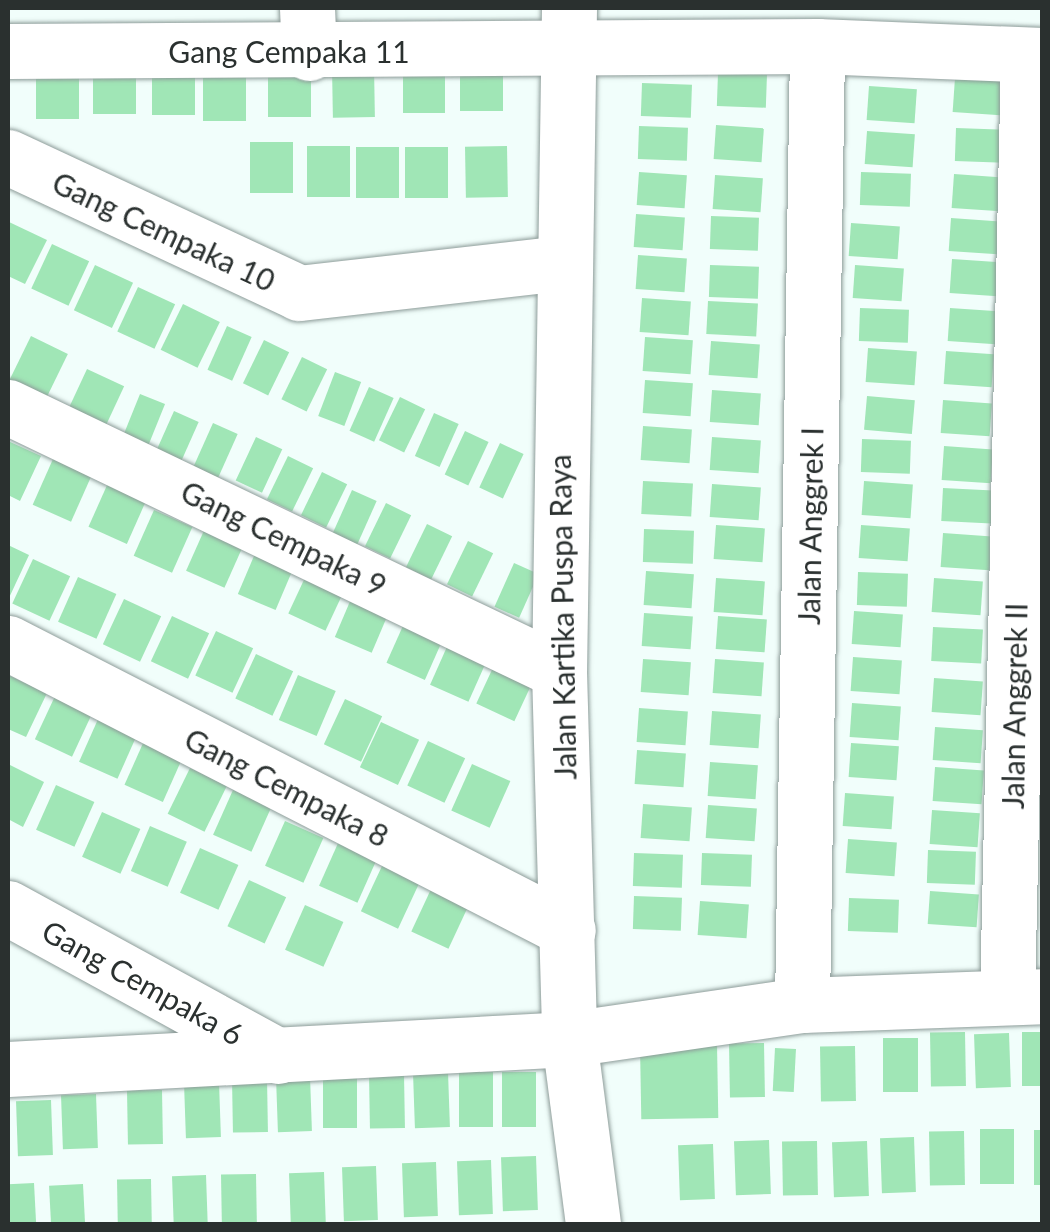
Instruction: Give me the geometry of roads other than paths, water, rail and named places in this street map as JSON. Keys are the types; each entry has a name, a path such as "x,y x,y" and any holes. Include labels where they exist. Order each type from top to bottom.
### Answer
{"street":[{"name":"Gang Cempaka 11","path":"8,51 308,30 570,28 817,46 1036,54"},
{"name":"Jalan Kartika Puspa Raya","path":"570,28 561,264 559,672 569,1039 593,1224"},
{"name":"Jalan Anggrek I","path":"802,1005 817,46"},
{"name":"Jalan Anggrek II","path":"1025,996 1036,54"},
{"name":"Gang Cempaka 10","path":"8,157 298,292 561,264"},
{"name":"Gang Cempaka 9","path":"8,408 559,672"},
{"name":"Gang Cempaka 8","path":"8,643 568,930"},
{"name":"Gang Cempaka 6","path":"8,908 278,1056"},
{"path":"8,1069 569,1039 802,1005 1025,996"}]}
